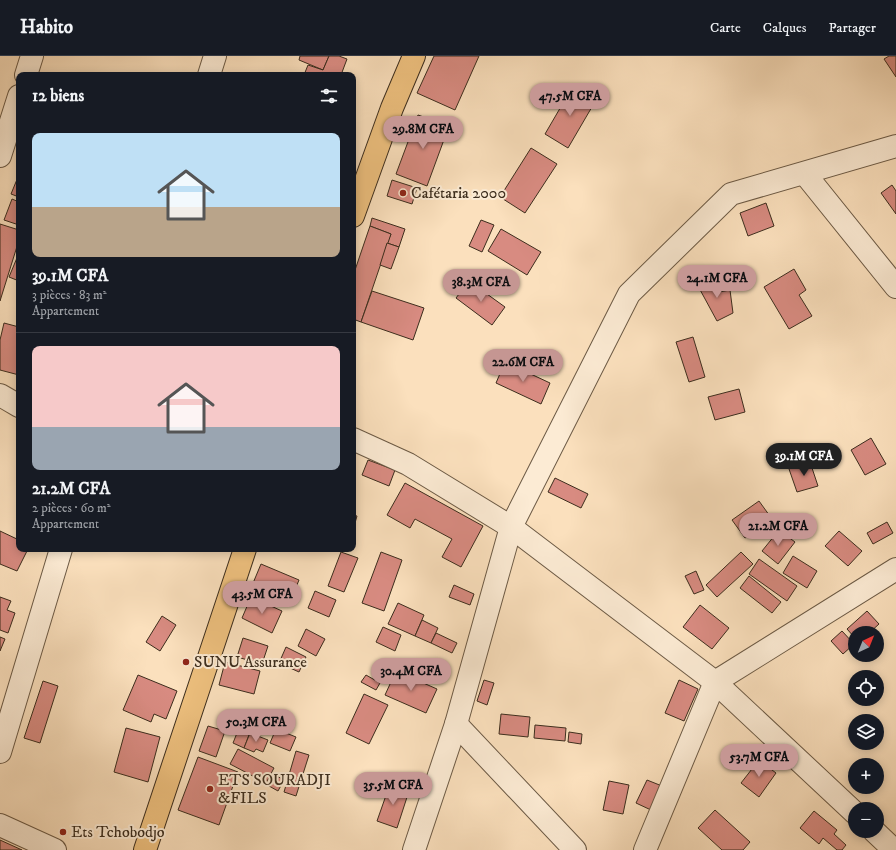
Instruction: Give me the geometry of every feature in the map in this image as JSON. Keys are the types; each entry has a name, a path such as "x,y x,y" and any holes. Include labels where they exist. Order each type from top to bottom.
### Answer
{"highway":[{"path":"356,208 392,108 414,56"},
{"path":"145,850 244,552"}],"street":[{"path":"27,72 32,56"},
{"path":"210,72 215,56"},
{"path":"0,156 16,105"},
{"path":"414,850 456,724 511,527 629,294 731,194 805,174 896,146"},
{"path":"805,174 896,287"},
{"path":"0,395 16,404"},
{"path":"356,440 408,464 511,527 715,682 848,807"},
{"path":"0,752 60,552"},
{"path":"645,850 715,682 896,569"},
{"path":"456,724 575,850"},
{"path":"0,825 55,850"},
{"path":"881,838 894,850"}],"building":[{"path":"300,56 329,56 323,70 299,60"},
{"path":"329,56 339,56 347,59 342,72 305,72 308,65 323,70"},
{"path":"434,56 479,56 455,110 417,93"},
{"path":"889,56 896,56 896,77 884,59"},
{"path":"573,86 596,100 568,148 545,134"},
{"path":"418,115 449,126 427,186 396,174"},
{"path":"531,148 557,164 525,213 500,197"},
{"path":"392,180 417,188 412,204 387,196"},
{"path":"16,182 16,196 11,194"},
{"path":"892,185 896,191 896,214 881,193"},
{"path":"12,199 16,201 16,224 4,220"},
{"path":"766,203 774,226 748,236 740,213"},
{"path":"372,218 405,229 399,247 387,243 391,234 370,226"},
{"path":"481,220 494,225 482,252 469,246"},
{"path":"0,224 16,229 16,250 0,301"},
{"path":"370,226 391,234 361,322 356,320 356,267"},
{"path":"501,229 541,252 527,275 488,251"},
{"path":"387,243 399,247 391,269 380,265"},
{"path":"16,260 16,280 9,277"},
{"path":"794,269 806,290 799,295 812,316 789,329 764,287"},
{"path":"717,275 719,292 730,290 733,313 717,321 698,286"},
{"path":"469,281 505,307 492,325 456,298"},
{"path":"372,291 424,308 413,340 361,322"},
{"path":"4,323 16,326 16,374 0,370 0,340"},
{"path":"693,337 705,377 689,382 676,342"},
{"path":"505,362 550,383 541,404 496,383"},
{"path":"739,389 745,412 715,420 708,397"},
{"path":"871,438 886,464 865,475 851,450"},
{"path":"368,460 395,470 389,486 362,475"},
{"path":"810,462 818,486 797,492 789,469"},
{"path":"555,478 588,494 581,508 548,492"},
{"path":"405,483 483,526 461,567 442,557 452,539 415,519 410,528 387,515"},
{"path":"759,501 772,519 745,538 732,520"},
{"path":"887,522 893,533 873,544 867,533"},
{"path":"779,530 795,542 778,564 762,551"},
{"path":"0,531 16,539 16,552 26,552 17,571 0,564"},
{"path":"839,531 862,551 848,566 825,546"},
{"path":"341,552 358,558 344,592 328,586"},
{"path":"381,552 402,560 384,611 362,603"},
{"path":"741,552 753,564 717,597 706,585"},
{"path":"793,556 817,571 807,588 783,573"},
{"path":"759,559 797,586 787,601 749,574"},
{"path":"261,564 299,580 289,604 251,588"},
{"path":"696,571 704,590 694,594 685,576"},
{"path":"749,576 781,602 772,613 740,588"},
{"path":"454,585 474,594 470,605 449,597"},
{"path":"315,591 336,600 329,617 308,608"},
{"path":"0,597 11,601 7,610 15,613 8,633 0,630"},
{"path":"251,597 282,611 272,633 242,618"},
{"path":"398,603 424,615 415,636 388,624"},
{"path":"700,605 729,628 712,649 683,627"},
{"path":"867,611 879,624 877,626 850,626"},
{"path":"162,616 176,625 160,651 146,642"},
{"path":"422,620 438,628 431,643 415,636"},
{"path":"383,627 401,635 395,651 376,642"},
{"path":"306,629 325,639 316,656 298,646"},
{"path":"842,631 848,638 848,649 843,654 831,641"},
{"path":"436,633 457,643 452,653 431,643"},
{"path":"0,637 5,639 0,651"},
{"path":"243,638 268,646 262,664 237,657"},
{"path":"286,647 306,657 299,672 279,663"},
{"path":"225,662 260,671 254,694 219,685"},
{"path":"396,671 437,689 426,713 385,695"},
{"path":"138,675 177,691 166,719 154,714 151,722 123,710"},
{"path":"366,675 380,683 376,690 361,682"},
{"path":"484,680 494,683 487,705 477,701"},
{"path":"679,680 698,689 684,721 665,713"},
{"path":"43,681 58,686 40,743 24,738"},
{"path":"364,694 388,705 369,744 346,733"},
{"path":"501,714 530,717 528,737 499,734"},
{"path":"241,723 252,727 244,748 233,743"},
{"path":"535,725 566,728 565,741 534,738"},
{"path":"208,726 225,731 216,757 199,751"},
{"path":"126,728 160,737 148,782 114,772"},
{"path":"276,729 296,737 290,751 270,743"},
{"path":"569,732 582,734 581,744 568,742"},
{"path":"250,733 268,740 263,752 256,749 254,752 244,748"},
{"path":"238,749 274,768 266,783 230,764"},
{"path":"296,751 309,755 296,796 284,792"},
{"path":"198,757 238,772 219,825 178,810"},
{"path":"759,760 776,773 759,797 741,783"},
{"path":"275,775 284,780 278,791 269,786"},
{"path":"647,780 662,786 651,810 636,803"},
{"path":"609,781 629,785 623,814 603,810"},
{"path":"390,784 409,791 397,828 377,821"},
{"path":"715,810 750,842 743,850 722,850 698,828"},
{"path":"814,811 837,830 834,834 846,845 842,850 837,850 823,838 819,844 800,828"},
{"path":"0,840 22,850 0,850"}],"place":[{"name":"Cafétaria 2000","path":"403,193"},
{"name":"SUNU Assurance","path":"186,662"},
{"name":"ETS SOURADJI &FILS","path":"210,789"},
{"name":"Ets Tchobodjo","path":"63,832"}]}
